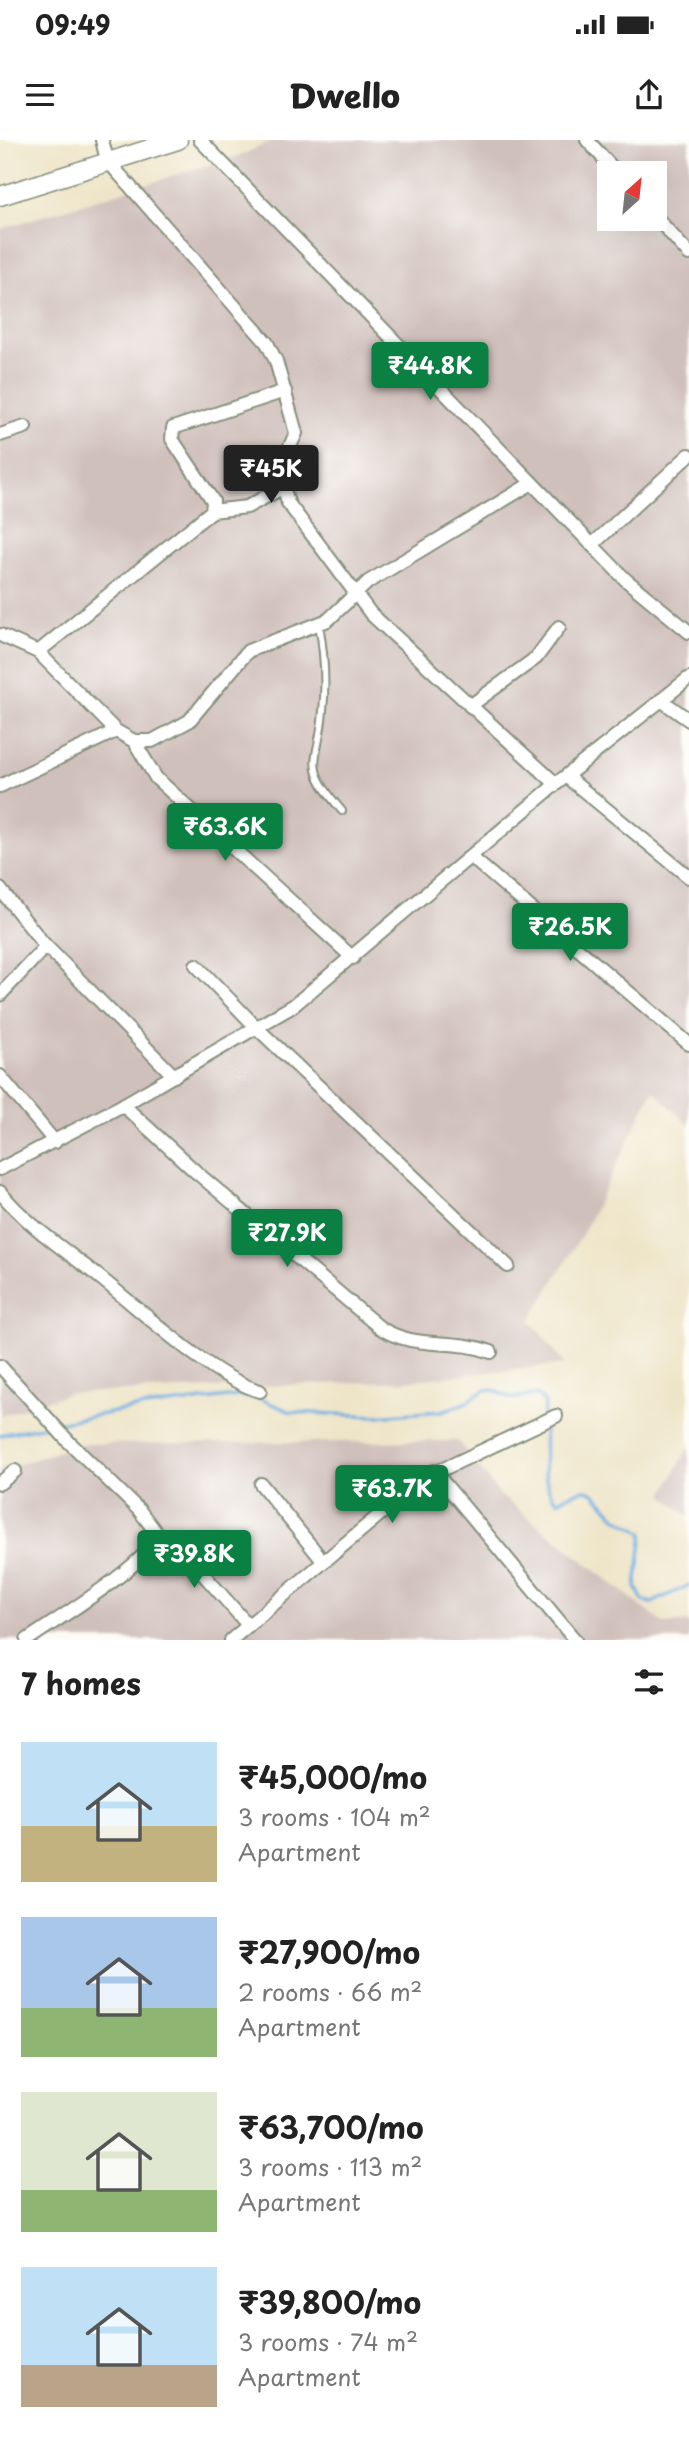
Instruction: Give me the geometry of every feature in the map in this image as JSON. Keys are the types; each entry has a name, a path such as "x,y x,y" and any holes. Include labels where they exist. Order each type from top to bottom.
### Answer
{"main road":[{"path":"0,196 107,160 178,140"}],"street":[{"path":"102,140 107,160 267,343 276,361 296,433 279,471 282,488 288,503 353,593 392,636 470,706 689,877"},
{"path":"200,140 592,545 644,597 689,632"},
{"path":"587,140 606,161"},
{"path":"667,229 689,254"},
{"path":"212,511 213,501 172,439 173,428 285,391"},
{"path":"0,435 25,427"},
{"path":"592,545 689,455"},
{"path":"0,635 38,652 116,731 134,741 144,743 165,736 189,721 248,651 319,624 343,608 353,593 531,483"},
{"path":"38,652 212,511 247,507 282,488"},
{"path":"470,706 536,658 559,627"},
{"path":"0,1169 55,1142 258,1029 353,958 562,780 689,678"},
{"path":"661,699 689,720"},
{"path":"0,786 116,731"},
{"path":"134,741 156,778 353,958"},
{"path":"471,858 689,1044"},
{"path":"0,889 43,943 174,1076"},
{"path":"0,995 42,952 43,943"},
{"path":"196,965 258,1029 508,1266"},
{"path":"0,1076 55,1142"},
{"path":"123,1105 196,1172 386,1332 405,1342 455,1343 491,1352"},
{"path":"0,1192 30,1224 164,1329 226,1376 260,1391"},
{"path":"0,1366 69,1442 139,1510 158,1535 189,1558 248,1625"},
{"path":"231,1640 434,1471 556,1416"},
{"path":"0,1483 15,1471"},
{"path":"434,1471 575,1640"},
{"path":"261,1485 323,1561"},
{"path":"27,1640 135,1563 154,1545 158,1535"}],"lane":[{"path":"319,624 324,657 323,711 313,756 320,782 342,810"}],"shaded area":[{"path":"273,140 689,140 689,1125 653,1090 583,1233 530,1320 565,1364 405,1381 71,1393 0,1416 0,229 244,154"},
{"path":"458,1441 501,1496 664,1624 689,1622 689,1640 0,1640 0,1470 81,1444"},
{"path":"689,1446 689,1516 663,1495"}],"waterway":[{"path":"57,1423 135,1408 237,1396 258,1398 291,1412 376,1416 442,1411 463,1404 485,1390 494,1390 511,1398 537,1395 545,1403 543,1419"},
{"path":"0,1435 49,1425"},
{"path":"544,1427 546,1478 552,1495 558,1501 579,1491 591,1491 618,1519 643,1533 636,1587 643,1601 652,1603 689,1585"}]}
